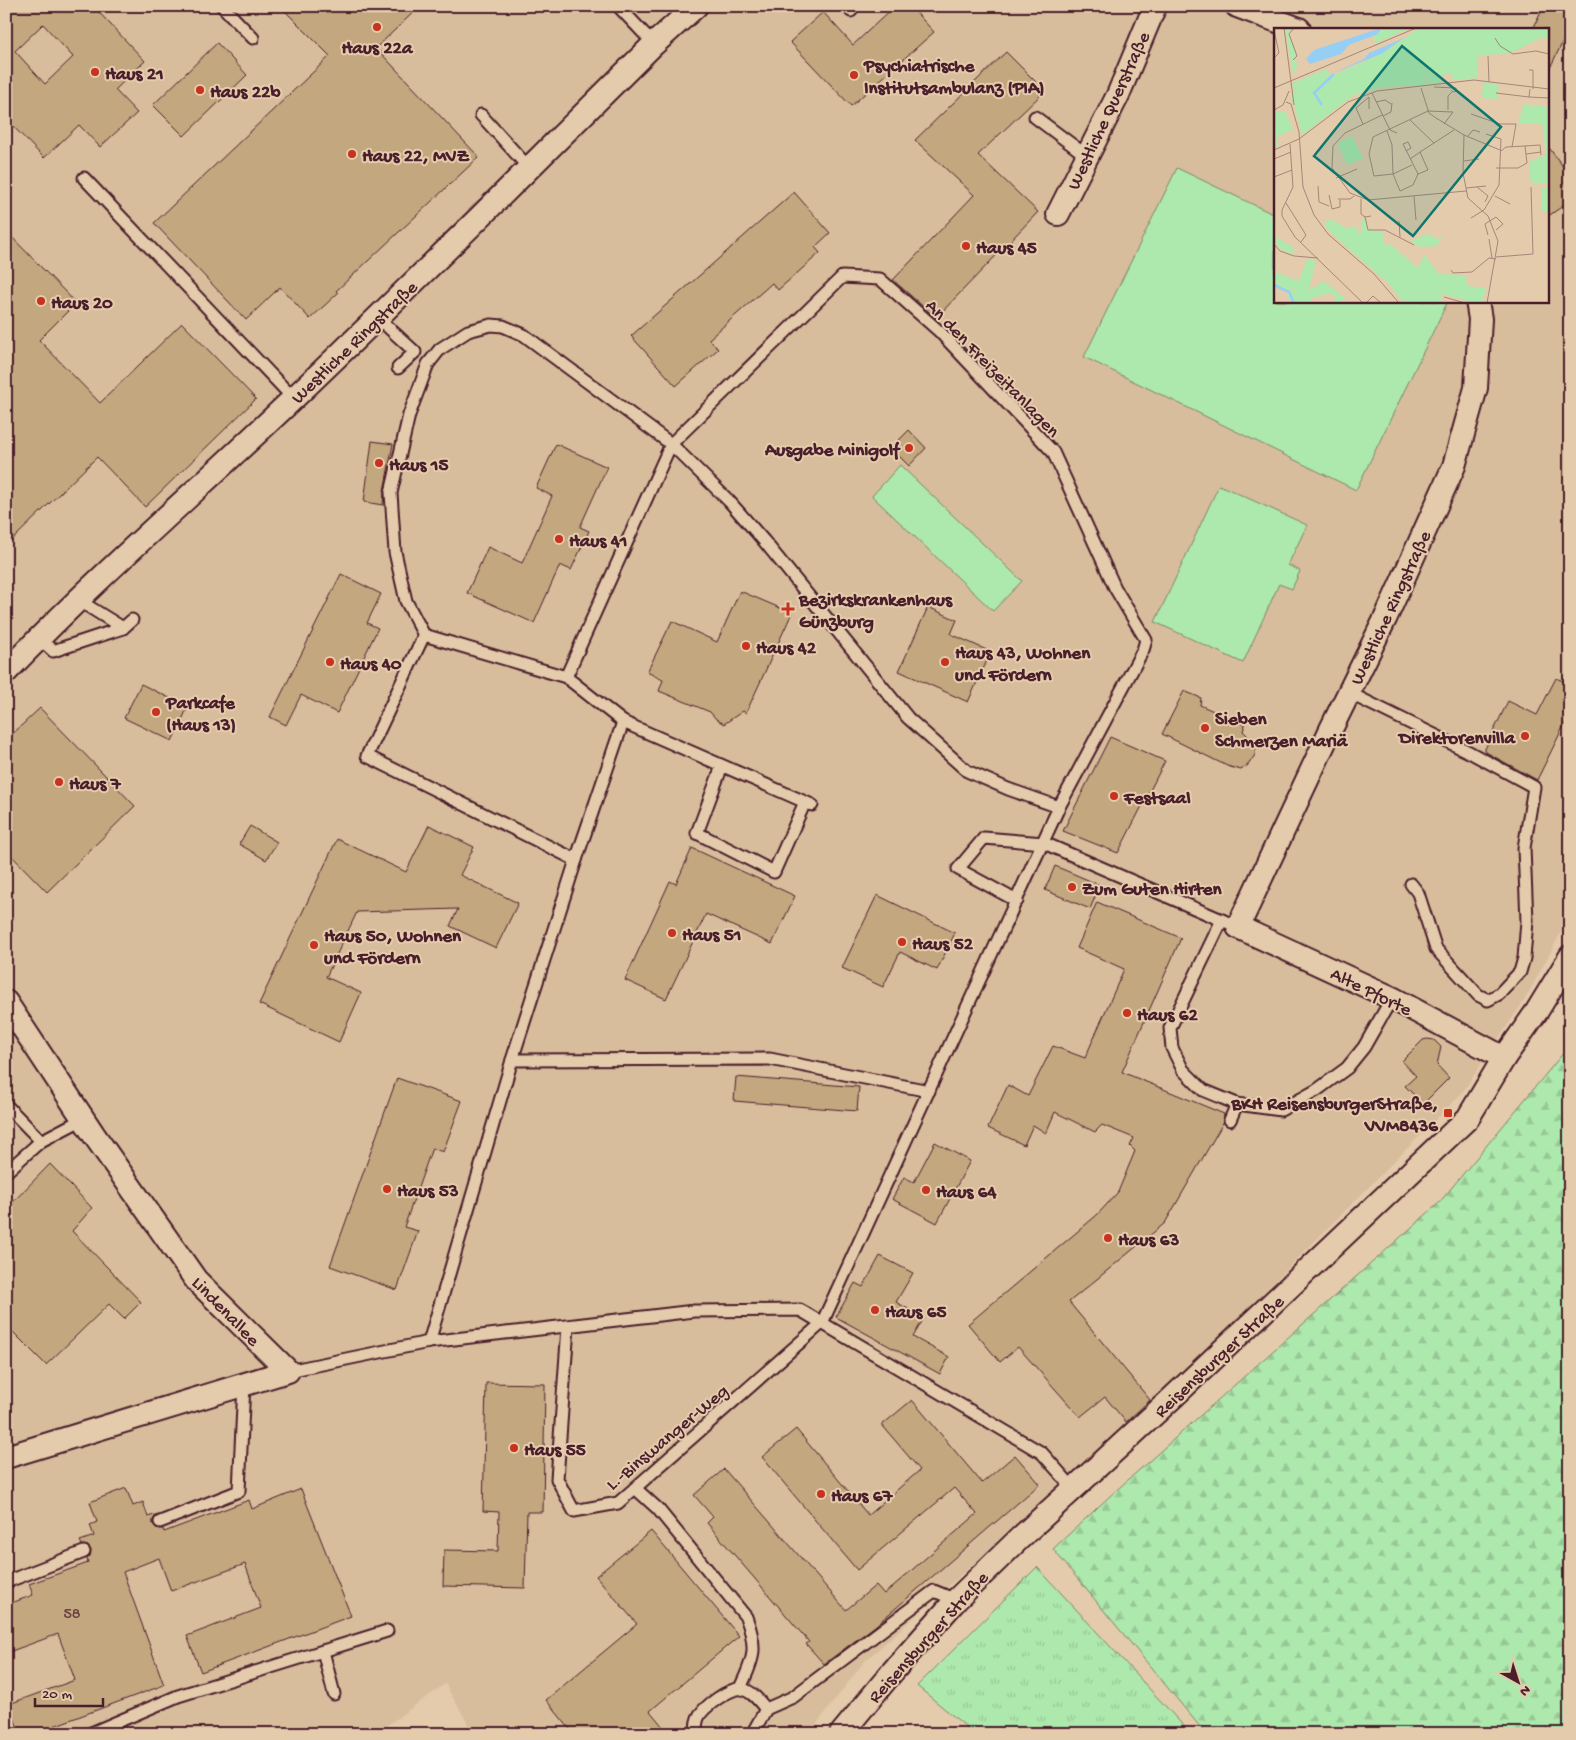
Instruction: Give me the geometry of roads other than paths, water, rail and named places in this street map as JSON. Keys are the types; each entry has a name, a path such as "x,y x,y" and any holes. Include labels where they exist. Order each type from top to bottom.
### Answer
{"street":[{"name":"Westliche Ringstraße","path":"6,672 78,600 378,318 654,44 696,6"},
{"name":"Westliche Querstraße","path":"1058,214 1118,95 1155,6"},
{"path":"1237,6 1296,28"},
{"name":"Westliche Ringstraße","path":"1230,923 1349,693 1386,617 1454,466 1476,388 1480,319 1477,302"},
{"name":"Alte Pforte","path":"1230,923 1392,998 1504,1058"},
{"name":"Reisensburger Straße","path":"841,1734 893,1671 956,1600 1073,1488 1172,1399 1468,1118 1504,1058 1537,1011 1570,957"},
{"name":"Lindenallee","path":"6,1002 83,1119 196,1280 288,1371"},
{"path":"6,1457 288,1371"}],"lane":[{"path":"222,6 252,38"},
{"path":"618,6 654,44"},
{"path":"481,115 529,168"},
{"path":"1035,117 1087,156"},
{"path":"84,178 294,399"},
{"name":"An den Freizeitanlagen","path":"670,444 842,277 880,279 940,332 1053,452 1114,588 1146,640 1143,650 1059,807 822,1323"},
{"path":"378,318 415,352 398,368"},
{"path":"722,766 697,833 774,872 808,804 623,722 566,677 424,635 406,602 395,552 391,493 409,415 428,364 440,349 468,331 491,325 503,326 524,335 670,444 729,501 764,541 908,718 967,771 1008,789 1059,807"},
{"path":"566,677 670,444"},
{"path":"78,600 123,628"},
{"path":"39,638 53,651 123,628 132,620"},
{"path":"424,635 367,756 576,860"},
{"path":"1349,693 1472,753 1534,787 1524,848 1527,921 1524,958 1520,972 1498,994 1488,1000 1478,995 1436,949 1418,894 1411,884"},
{"path":"430,1342 512,1060 576,860 623,722"},
{"path":"1017,900 958,869 984,838 1044,843 1230,923 1170,1028 1172,1048 1183,1070 1203,1090 1237,1104 1281,1110 1317,1090 1347,1068 1364,1046 1392,998"},
{"path":"512,1060 770,1059 929,1091"},
{"path":"1230,1120 1237,1104"},
{"path":"6,1105 41,1141"},
{"path":"6,1172 41,1141 83,1119"},
{"path":"288,1371 430,1342 694,1311 800,1310 1042,1453 1073,1488"},
{"name":"L.-Binswanger-Weg","path":"568,1327 557,1479 574,1511 618,1503 822,1323"},
{"path":"160,1522 239,1491 244,1384"},
{"path":"635,1488 658,1509 746,1616 752,1632 754,1650 751,1664 740,1688"},
{"path":"6,1582 84,1552"},
{"path":"752,1734 766,1709 793,1698 934,1591 956,1600"},
{"path":"89,1734 178,1696 387,1631"},
{"path":"323,1651 334,1694"},
{"path":"697,1734 697,1719 703,1710 732,1689 740,1688 748,1691 766,1709"}],"place":[{"name":"Haus 22a","path":"377,27"},
{"name":"Haus 21","path":"95,72"},
{"name":"Psychiatrische Institutsambulanz (PIA)","path":"854,75"},
{"name":"Haus 22b","path":"200,90"},
{"name":"Haus 22, MVZ","path":"352,154"},
{"name":"Haus 45","path":"966,246"},
{"name":"Haus 20","path":"41,301"},
{"name":"Ausgabe Minigolf","path":"909,448"},
{"name":"Haus 15","path":"379,463"},
{"name":"Haus 41","path":"559,539"},
{"name":"Bezirkskrankenhaus Günzburg","path":"788,609"},
{"name":"Haus 42","path":"746,646"},
{"name":"Haus 40","path":"330,662"},
{"name":"Haus 43, Wohnen und Fördern","path":"945,662"},
{"name":"Parkcafe (Haus 13)","path":"156,712"},
{"name":"Sieben Schmerzen Mariä","path":"1205,728"},
{"name":"Direktorenvilla","path":"1525,736"},
{"name":"Haus 7","path":"59,782"},
{"name":"Festsaal","path":"1114,796"},
{"name":"Zum Guten Hirten","path":"1072,887"},
{"name":"Haus 51","path":"672,933"},
{"name":"Haus 52","path":"902,942"},
{"name":"Haus 50, Wohnen und Fördern","path":"314,945"},
{"name":"Haus 62","path":"1127,1013"},
{"name":"BKH ReisensburgerStraße, VVM8436","path":"1448,1113"},
{"name":"Haus 53","path":"387,1189"},
{"name":"Haus 64","path":"926,1190"},
{"name":"Haus 63","path":"1108,1238"},
{"name":"Haus 65","path":"875,1310"},
{"name":"Haus 55","path":"514,1448"},
{"name":"Haus 67","path":"821,1494"}]}
